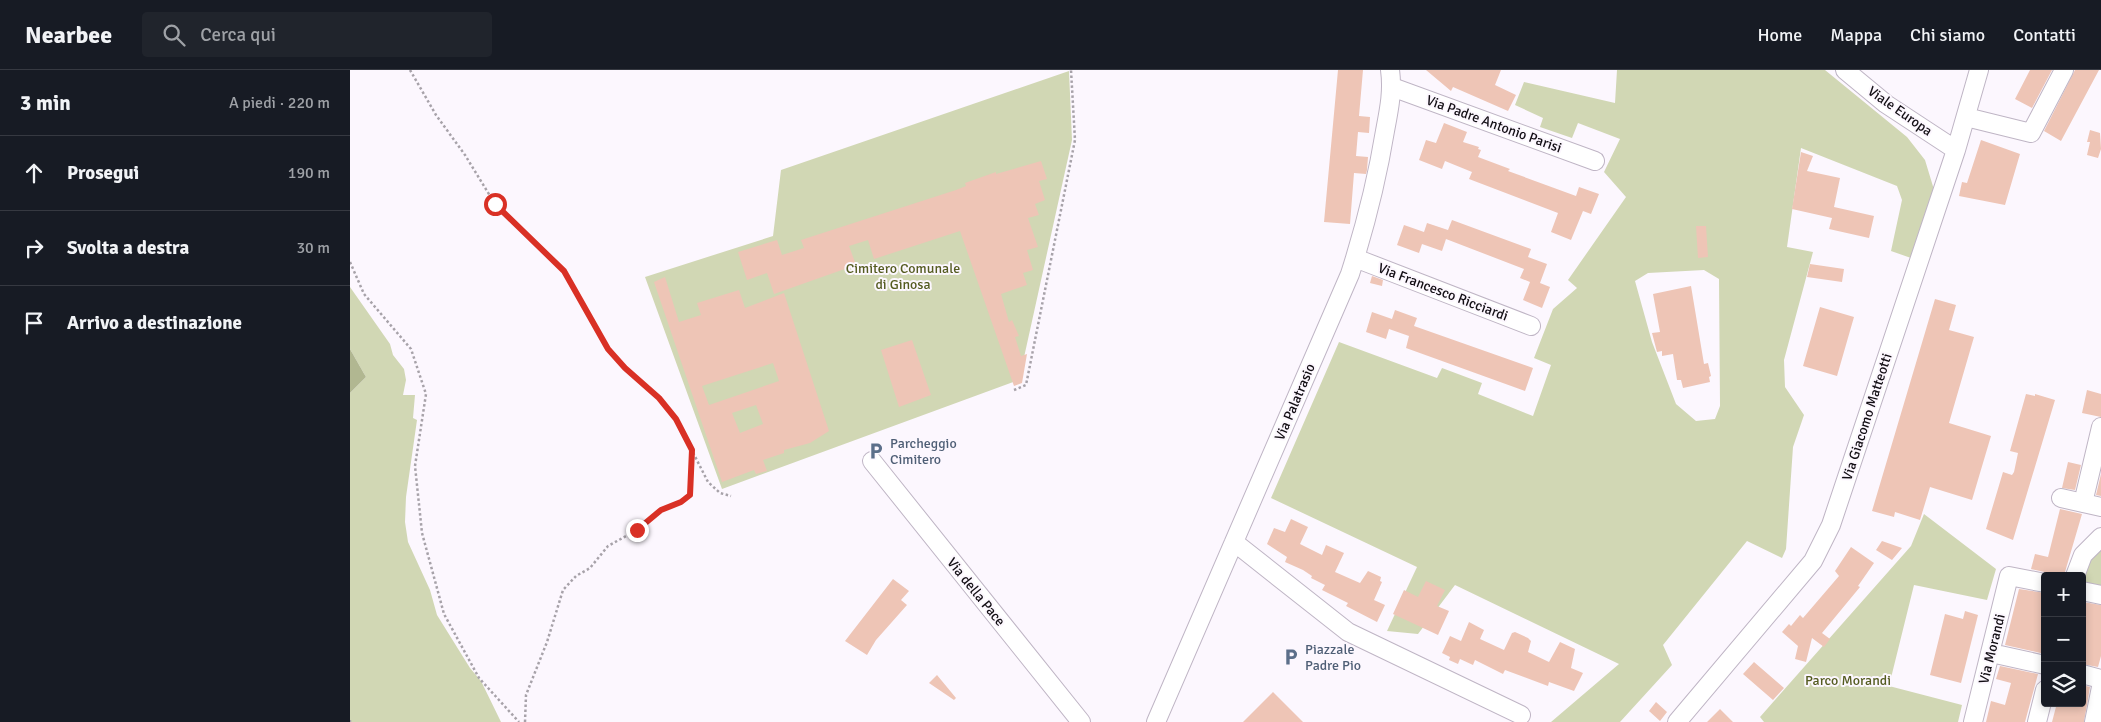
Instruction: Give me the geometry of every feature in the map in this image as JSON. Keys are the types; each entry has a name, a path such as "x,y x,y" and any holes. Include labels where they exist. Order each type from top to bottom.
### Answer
{"street":[{"name":"Viale Europa","path":"1845,70 1886,104 1956,150"},
{"name":"Via Giacomo Matteotti","path":"1677,722 1814,560 1831,524 1956,150 1979,70"},
{"path":"1966,117 2030,133 2064,70"},
{"name":"Via Padre Antonio Parisi","path":"1391,79 1595,161"},
{"name":"Via Palatrasio","path":"1156,722 1355,258 1367,218 1380,162 1391,79"},
{"name":"Via Francesco Ricciardi","path":"1355,258 1530,326"},
{"path":"2083,503 2101,427"},
{"name":"Via della Pace","path":"872,461 1081,722"},
{"path":"2061,498 2101,507"},
{"path":"2077,572 2083,556 2101,537"},
{"path":"1234,542 1348,632 1521,715"},
{"name":"Via Morandi","path":"1973,722 2009,576 2041,582"},
{"path":"2086,592 2101,595"},
{"path":"1991,653 2041,664"},
{"path":"2086,675 2101,679"},
{"path":"2094,722 2101,687"},
{"path":"2037,722 2041,706"}],"path":[{"path":"410,70 432,108 465,154 495,204 564,271 608,349 625,368 659,398 676,419 708,482 720,493 731,496"},
{"path":"1014,390 1026,385 1075,140 1071,70"},
{"path":"350,262 364,294 411,349 426,394 415,466 422,533 444,614 479,678 518,722"},
{"path":"525,722 526,695 548,642 563,590 576,576 590,568 608,546 637,530 661,510 681,502 690,495 692,450"}],"green space":[{"path":"1617,70 1825,70 1907,137 1925,160 1935,193 1911,258 1891,251 1902,200 1897,186 1801,148 1787,247 1813,252 1784,360 1785,387 1804,415 1793,447 1786,549 1782,558 1747,541 1663,645 1672,665 1620,722 1551,722 1619,664 1455,585 1418,634 1387,631 1417,567 1271,498 1339,342 1437,378 1442,368 1482,383 1478,394 1533,416 1551,365 1534,358 1553,309 1577,288 1568,280 1626,197 1604,172 1620,139 1578,123 1572,138 1540,127 1543,118 1515,105 1524,82 1615,103","holes":["1704,270 1719,279 1720,406 1715,419 1696,421 1676,404 1652,342 1635,281 1648,273"]},
{"name":"Cimitero Comunale di Ginosa","path":"1069,71 1072,140 1019,380 722,489 645,277 773,236 781,170"},
{"path":"350,287 390,344 393,355 404,369 406,380 403,395 415,395 413,418 417,420 406,497 405,522 408,542 430,590 437,615 470,668 481,681 501,722 350,722 350,393 366,377 350,349"},
{"path":"350,349 366,377 350,393"},
{"name":"Parco Morandi","path":"1924,514 1996,569 1987,600 1914,585 1889,686 1962,705 1958,722 1764,722 1760,717 1911,546"},
{"path":"2101,543 2101,591 2086,587 2086,572 2083,572 2086,562"}],"building":[{"path":"1338,70 1363,70 1359,116 1370,117 1369,133 1358,132 1356,156 1368,157 1367,170 1366,174 1354,173 1350,224 1324,222"},
{"path":"1426,70 1501,70 1495,85 1516,95 1508,111 1453,87 1451,91"},
{"path":"2030,70 2052,70 2032,108 2015,99"},
{"path":"2075,70 2099,70 2061,141 2044,131"},
{"path":"1444,123 1467,132 1463,142 1479,147 1478,149 1481,150 1478,157 1510,169 1508,171 1576,196 1579,187 1599,194 1591,214 1583,211 1571,240 1551,232 1558,213 1469,179 1472,172 1445,161 1442,169 1419,160 1426,140 1436,143"},
{"path":"2090,130 2100,133 2101,149 2098,158 2087,155 2090,142 2087,142"},
{"path":"1981,140 2020,154 2005,205 1959,196 1962,182 1967,183"},
{"path":"1801,152 1813,156 1807,171 1840,178 1834,207 1874,216 1869,238 1829,229 1832,218 1792,209"},
{"path":"1041,161 1047,179 1039,181 1045,200 1035,204 1039,215 1028,218 1038,247 1027,250 1033,270 1023,273 1027,285 1001,294 1009,322 1012,320 1019,336 1015,337 1021,356 1027,354 1022,383 1014,386 960,231 874,259 868,240 849,246 856,265 774,294 767,273 747,280 738,252 777,240 782,255 804,248 801,240 956,190 966,186 965,183 996,172 996,174"},
{"path":"1452,220 1531,249 1528,257 1547,264 1540,283 1550,287 1542,308 1523,300 1530,282 1520,278 1524,269 1446,239 1442,251 1422,244 1419,253 1397,245 1404,225 1424,232 1427,223 1448,230"},
{"path":"1696,226 1706,226 1708,257 1698,258"},
{"path":"1810,264 1844,269 1842,282 1807,277"},
{"path":"1372,276 1383,280 1382,286 1370,283"},
{"path":"665,277 679,322 701,315 697,303 739,290 745,308 784,293 829,431 810,443 784,450 784,453 763,460 767,471 756,474 754,470 722,482 654,282","holes":["773,363 779,381 709,405 702,386","756,405 763,424 740,433 732,413"]},
{"path":"1691,286 1704,364 1708,363 1711,376 1709,377 1710,382 1683,388 1681,380 1677,380 1673,354 1662,356 1662,351 1657,352 1652,333 1660,332 1653,294"},
{"path":"1935,299 1956,305 1949,330 1974,337 1949,423 1991,436 1972,500 1930,487 1920,520 1895,512 1894,517 1872,511"},
{"path":"1820,307 1854,317 1837,376 1803,366"},
{"path":"1395,310 1417,318 1414,326 1533,368 1525,391 1406,348 1409,336 1389,329 1386,339 1366,332 1372,312 1392,319"},
{"path":"912,340 931,395 899,407 881,350"},
{"path":"2087,390 2101,394 2101,417 2082,413"},
{"path":"2026,394 2035,396 2035,394 2055,400 2013,540 1986,529 2003,472 2012,475 2014,472 2018,453 2010,451"},
{"path":"2068,462 2081,465 2075,490 2062,488"},
{"path":"2101,474 2101,496 2096,495"},
{"path":"2060,509 2082,514 2065,572 2045,572 2031,569 2035,554 2048,557"},
{"path":"1291,519 1308,527 1300,544 1322,555 1326,545 1344,553 1335,572 1360,583 1368,571 1381,577 1380,581 1382,582 1374,600 1385,605 1377,622 1346,606 1348,603 1322,590 1325,585 1311,578 1312,576 1303,570 1285,562 1287,557 1267,544 1274,528 1285,532"},
{"path":"1882,541 1902,548 1892,560 1876,550"},
{"path":"1851,547 1874,563 1858,586 1860,587 1822,633 1830,639 1824,647 1812,638 1806,662 1795,659 1798,646 1782,632 1789,624 1791,626 1800,615 1803,618 1839,576 1835,571"},
{"path":"893,579 909,591 901,600 907,605 876,640 867,655 845,641"},
{"path":"1426,581 1445,590 1437,606 1449,611 1438,635 1393,614 1404,590 1418,597"},
{"path":"2019,589 2041,592 2041,653 2005,645"},
{"path":"2086,602 2101,605 2101,656 2098,667 2086,665"},
{"path":"1965,611 1978,615 1961,683 1930,675 1945,614 1963,619"},
{"path":"1469,622 1484,630 1480,639 1504,650 1512,633 1515,632 1528,638 1531,641 1528,652 1549,662 1560,642 1575,649 1571,668 1583,673 1574,691 1549,682 1548,686 1505,670 1503,674 1475,660 1473,665 1460,659 1458,664 1449,660 1450,657 1442,653 1450,636 1461,641"},
{"path":"1754,662 1784,688 1773,700 1743,674"},
{"path":"2000,666 2038,674 2025,722 1986,722 1991,701 2005,705 2011,683 1996,679"},
{"path":"937,675 956,698 954,700 929,683"},
{"path":"2086,686 2090,687 2084,722 2052,722 2056,707 2086,707"},
{"path":"1273,692 1303,722 1243,722"},
{"path":"1656,702 1667,712 1660,721 1649,711"},
{"path":"1720,709 1733,722 1707,722"}],"place":[{"name":"Parcheggio Cimitero","path":"876,451"},
{"name":"Piazzale Padre Pio","path":"1291,657"}],"route":[{"path":"495,204 564,271 608,349 625,368 659,398 676,419 692,450 690,495 681,502 661,510 637,530"}]}
